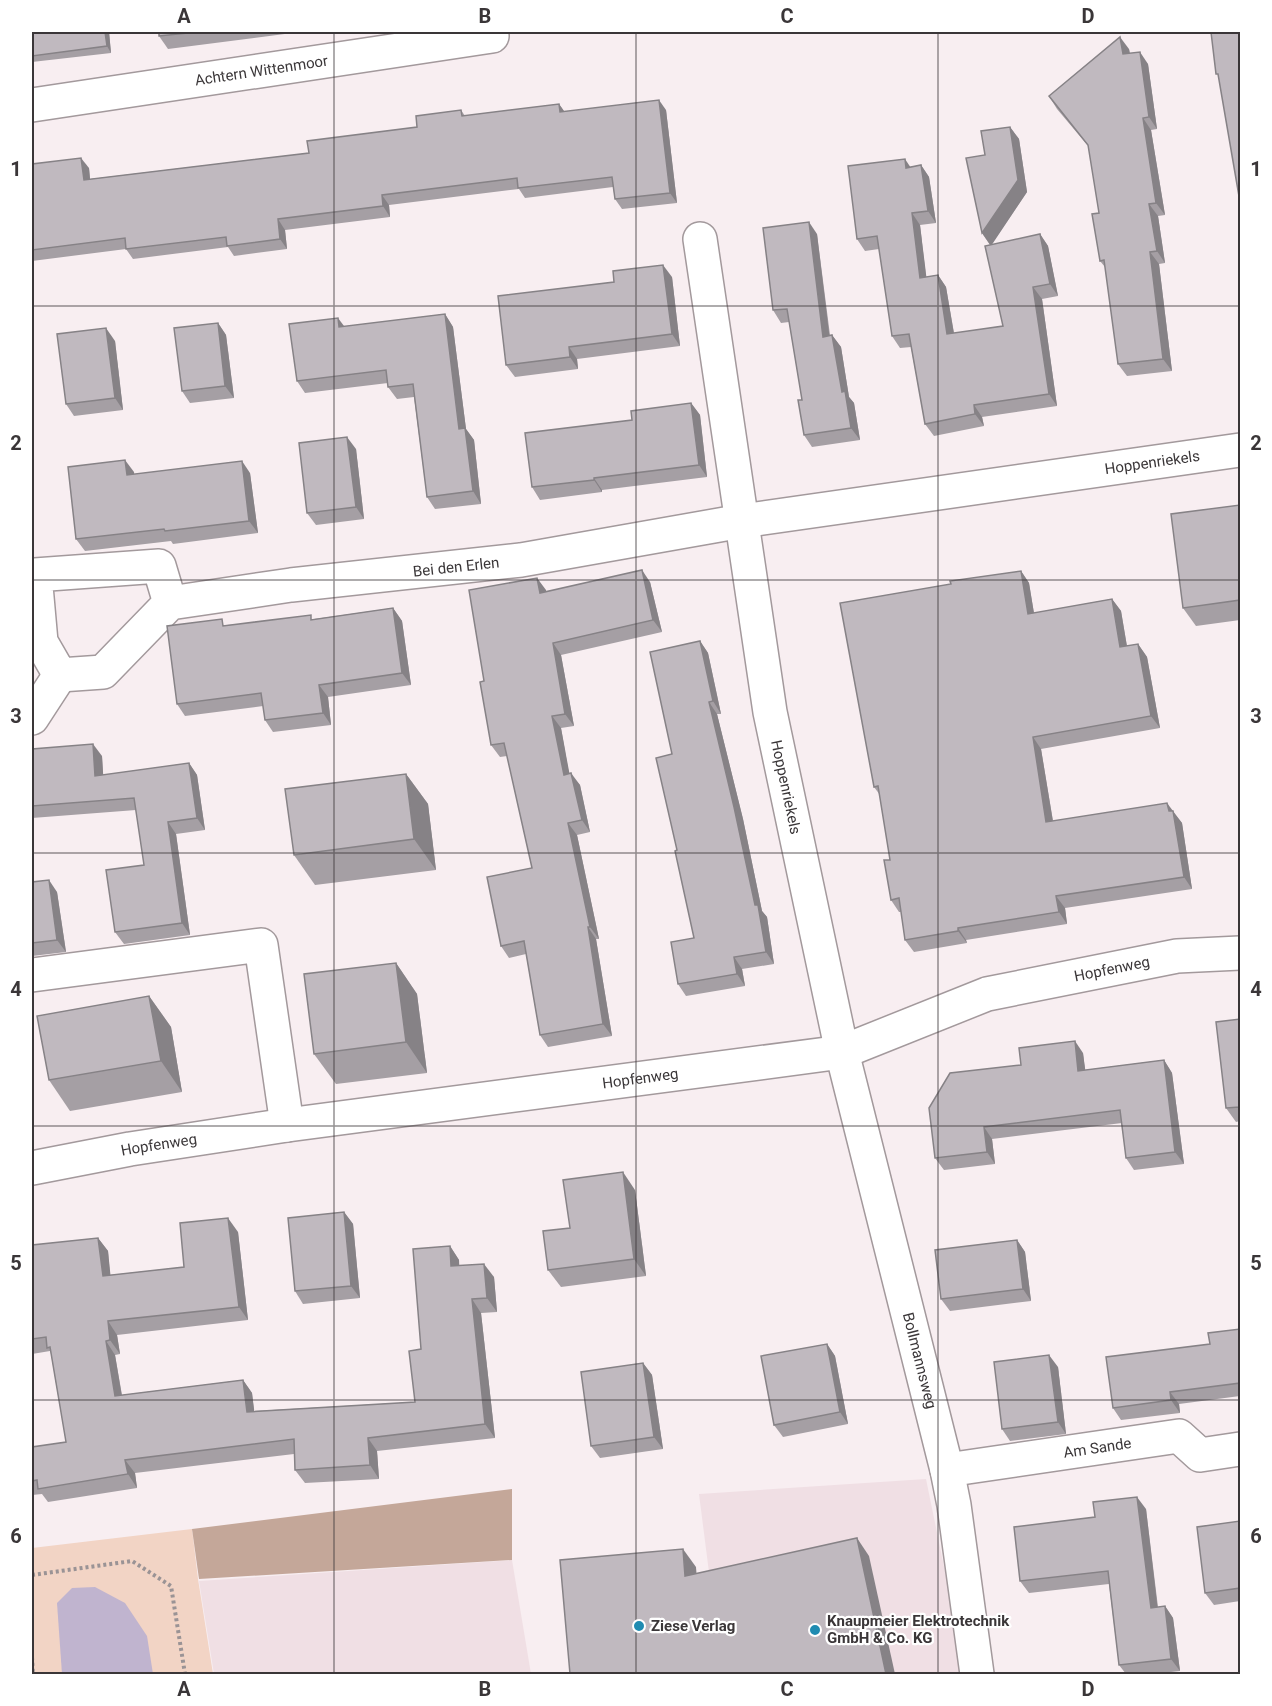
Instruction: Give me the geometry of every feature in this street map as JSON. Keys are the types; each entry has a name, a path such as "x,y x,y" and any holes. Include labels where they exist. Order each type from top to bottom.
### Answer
{"street":[{"name":"Achtern Wittenmoor","path":"32,105 492,36"},
{"name":"Hoppenriekels","path":"700,239 770,712 842,1052"},
{"name":"Hoppenriekels","path":"742,521 1240,450"},
{"name":"Bei den Erlen","path":"170,603 291,585 521,560 742,521"},
{"path":"159,566 170,603 104,672 60,675 40,642 35,575 159,566"},
{"path":"32,718 60,675"},
{"path":"32,975 261,945 288,1125"},
{"name":"Hopfenweg","path":"32,1168 130,1149 288,1125 842,1052 987,994 1177,956 1240,953"},
{"name":"Bollmannsweg","path":"842,1052 947,1470 954,1505 977,1674"},
{"name":"Am Sande","path":"947,1470 1179,1436 1200,1455 1240,1449"}],"path":[{"path":"32,1575 132,1561 171,1586 185,1674"},
{"path":"32,1657 33,1674"}],"shaded area":[{"path":"926,1479 966,1674 722,1674 699,1494"},
{"path":"512,1489 512,1560 199,1579 192,1529"},
{"path":"192,1529 213,1674 32,1674 32,1548"},
{"path":"512,1560 531,1674 214,1674 199,1581"},
{"path":"95,1587 125,1603 147,1636 153,1674 62,1674 57,1603 72,1588"}],"building":[{"path":"32,32 105,32 107,46 32,56"},
{"path":"159,32 198,32 159,36"},
{"path":"1211,32 1240,32 1240,202 1218,74 1216,74"},
{"path":"1120,37 1123,54 1140,52 1149,117 1143,118 1156,203 1149,204 1157,251 1150,252 1163,359 1118,364 1104,260 1100,261 1092,214 1099,213 1088,145 1049,96"},
{"path":"659,100 670,193 615,199 612,177 518,188 517,178 382,195 383,206 278,219 280,239 227,246 226,237 126,249 125,238 32,250 32,164 81,158 84,180 309,153 307,141 417,127 416,116 461,110 462,116 559,104 560,112"},
{"path":"1010,127 1018,180 982,233 966,158 985,155 981,131"},
{"path":"905,159 906,168 921,165 928,211 912,213 920,278 938,275 947,334 1003,326 985,246 1040,234 1050,284 1033,287 1049,394 974,405 975,414 925,424 909,334 892,336 877,236 857,239 848,166"},
{"path":"809,222 823,337 832,335 851,428 804,435 798,400 802,400 787,309 773,310 763,228"},
{"path":"663,265 672,334 569,347 570,357 506,365 498,296 614,282 613,271"},
{"path":"445,314 459,429 465,428 473,491 427,497 413,384 388,387 386,370 297,381 289,324 338,318 339,327"},
{"path":"218,323 225,386 182,391 174,328"},
{"path":"106,328 115,398 66,404 57,334"},
{"path":"691,403 699,465 532,487 525,433 632,420 631,411"},
{"path":"347,437 356,507 307,513 299,443"},
{"path":"125,460 127,475 242,461 249,521 76,539 68,467"},
{"path":"1240,505 1240,600 1183,608 1171,514"},
{"path":"642,570 653,620 553,643 565,714 552,716 564,775 571,773 582,820 568,823 590,927 588,927 603,1024 540,1035 524,941 501,946 487,877 532,868 504,743 491,745 480,682 484,681 469,590 537,578 540,593"},
{"path":"1021,571 1028,614 1112,599 1120,647 1138,644 1151,716 1033,737 1046,822 1167,803 1169,811 1173,811 1184,877 1056,896 1059,912 958,928 958,931 905,940 899,898 891,900 884,860 890,860 878,786 874,787 840,603 951,584 950,581"},
{"path":"393,608 402,673 319,685 323,713 265,720 261,693 177,704 167,626 222,619 223,626 311,615 311,620"},
{"path":"700,641 713,701 709,702 755,905 758,905 766,952 734,957 737,974 678,984 671,942 694,938 656,758 672,754 650,652"},
{"path":"93,744 95,776 189,763 197,818 168,822 182,923 115,932 106,870 144,865 134,798 32,806 32,749"},
{"path":"406,774 414,839 294,855 285,789"},
{"path":"49,880 57,940 32,943 32,882"},
{"path":"396,963 406,1042 314,1054 304,974"},
{"path":"149,996 161,1061 49,1080 37,1016"},
{"path":"1240,1019 1240,1121 1239,1107 1226,1108 1216,1022"},
{"path":"1075,1041 1078,1071 1164,1060 1175,1152 1126,1158 1120,1110 984,1127 987,1152 935,1158 929,1108 950,1073 1021,1065 1019,1048"},
{"path":"623,1172 634,1259 548,1270 543,1231 570,1228 563,1180"},
{"path":"344,1212 351,1286 295,1291 288,1218"},
{"path":"228,1218 239,1307 108,1321 110,1340 106,1341 115,1396 243,1380 247,1412 415,1402 409,1351 421,1349 413,1249 450,1246 451,1266 484,1264 487,1298 472,1299 485,1424 368,1438 370,1465 295,1470 294,1439 125,1460 128,1474 38,1489 37,1480 32,1481 32,1447 66,1442 50,1347 47,1348 46,1337 32,1339 32,1245 98,1238 103,1276 184,1267 180,1223"},
{"path":"1017,1240 1023,1289 941,1299 935,1250"},
{"path":"1240,1329 1240,1383 1170,1392 1171,1400 1113,1408 1106,1357 1210,1344 1208,1333"},
{"path":"827,1344 840,1412 774,1425 761,1356"},
{"path":"1049,1355 1058,1422 1002,1429 994,1362"},
{"path":"643,1363 654,1437 591,1446 581,1372"},
{"path":"1137,1497 1151,1608 1165,1606 1171,1659 1119,1665 1108,1571 1020,1581 1014,1527 1095,1517 1093,1502"},
{"path":"1240,1521 1240,1588 1205,1593 1197,1527"},
{"path":"857,1538 886,1674 570,1674 560,1560 683,1549 685,1576"}],"place":[{"name":"Ziese Verlag","path":"639,1626"},
{"name":"Knaupmeier Elektrotechnik GmbH & Co. KG","path":"815,1630"}]}
